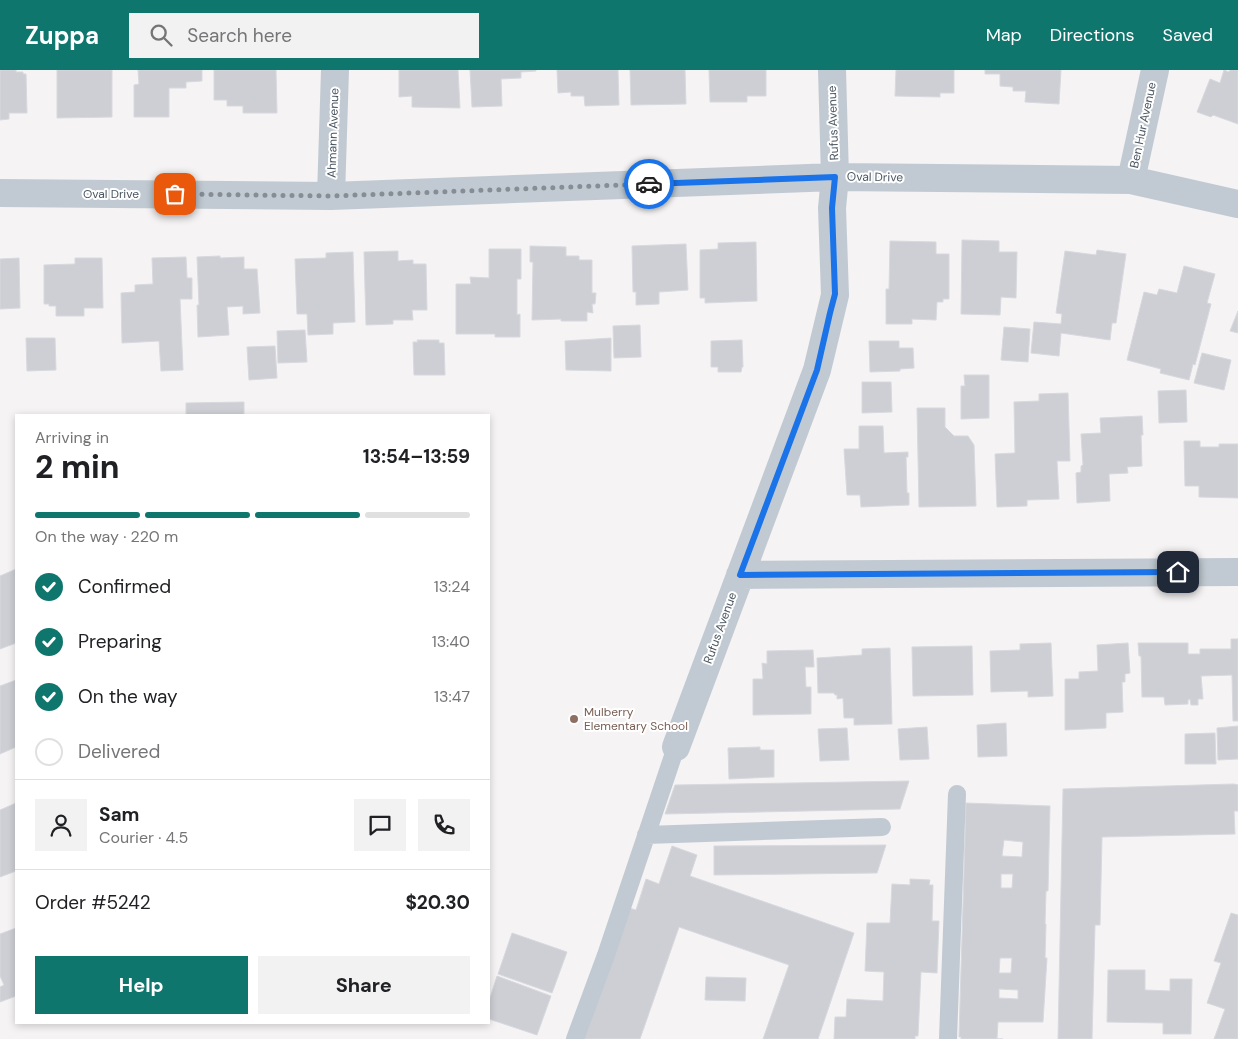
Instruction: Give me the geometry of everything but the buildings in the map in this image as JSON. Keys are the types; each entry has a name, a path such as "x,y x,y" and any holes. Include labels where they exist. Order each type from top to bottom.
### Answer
{"street":[{"name":"Ahmann Avenue","path":"331,196 335,70"},
{"name":"Rufus Avenue","path":"676,747 817,370 835,294 832,208 835,177 832,70"},
{"name":"Ben Hur Avenue","path":"1131,180 1155,70"},
{"name":"Oval Drive","path":"0,193 331,196 835,177 1131,180 1238,204"},
{"path":"740,575 1238,572"}],"lane":[{"path":"575,1039 606,955 676,747"},
{"path":"948,1039 957,794"},
{"path":"646,835 882,827"}],"way so far":[{"path":"175,194 331,196 649,184"}],"place":[{"name":"Mulberry Elementary School","path":"574,719"}],"route":[{"path":"649,184 835,177 832,208 835,294 817,370 740,575 1178,572"}]}
